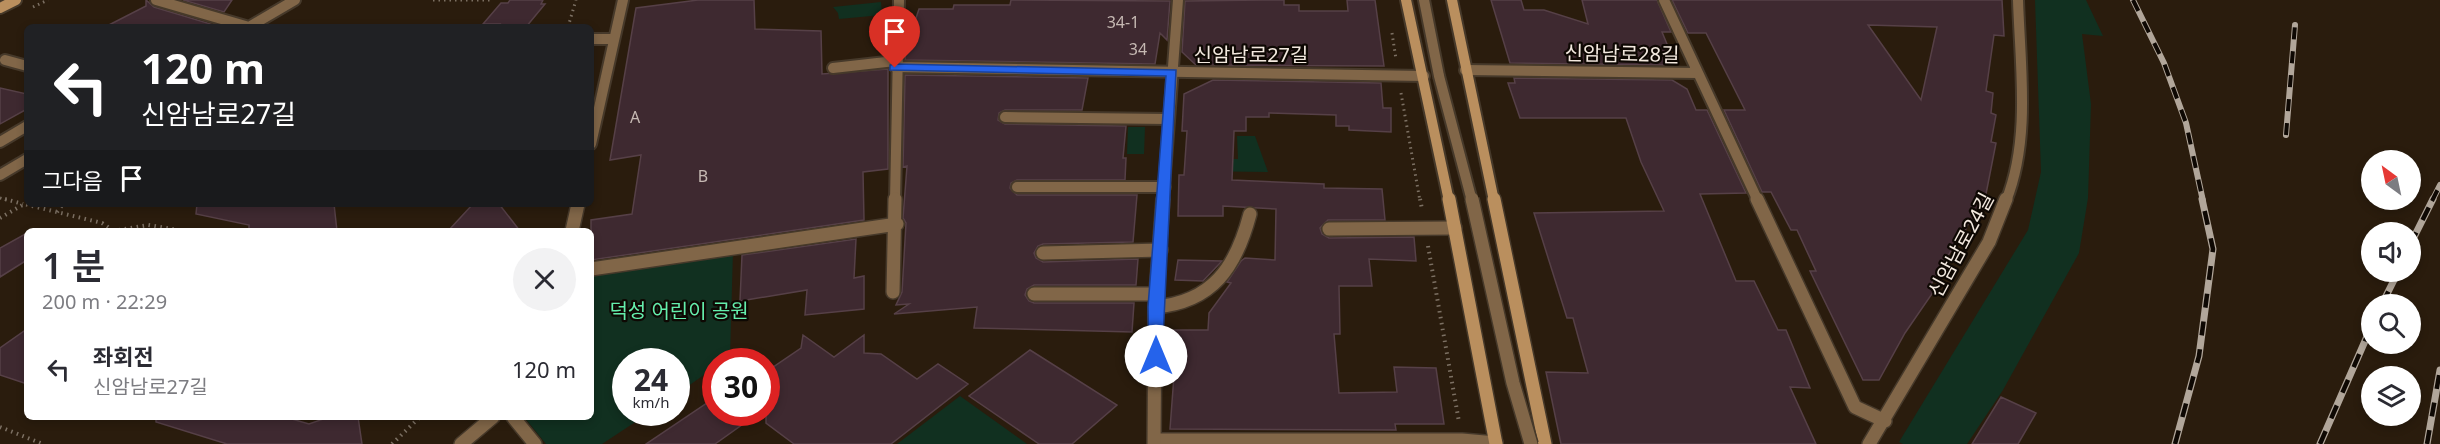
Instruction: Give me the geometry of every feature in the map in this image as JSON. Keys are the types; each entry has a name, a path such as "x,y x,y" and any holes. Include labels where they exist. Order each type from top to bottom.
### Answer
{"main road":[{"path":"0,8 16,0"},
{"path":"1406,0 1455,228 1496,443"},
{"path":"1452,0 1545,444"}],"street":[{"path":"156,0 239,24"},
{"path":"254,24 295,0"},
{"path":"594,130 623,0"},
{"path":"893,292 897,224 895,64 899,0"},
{"path":"1178,0 1157,301 1155,442 1462,440 1496,443"},
{"path":"1424,0 1439,76 1466,174 1513,383 1532,444"},
{"name":"신암남로28길","path":"1465,70 1698,73 1664,0"},
{"name":"신암남로24길","path":"1869,444 1885,421 1989,242 2013,183 2021,125 2018,0"},
{"path":"594,39 614,39"},
{"path":"5,60 24,65"},
{"name":"신암남로27길","path":"833,68 895,64 1172,73 1424,76"},
{"path":"1698,73 1855,407 1885,421"},
{"path":"1005,117 1168,119"},
{"path":"0,141 24,128"},
{"path":"4,173 24,161"},
{"path":"1017,187 1165,187"},
{"path":"573,228 577,207"},
{"path":"1034,294 1184,303 1213,287 1230,265 1245,237 1250,213"},
{"path":"594,269 897,224"},
{"path":"1329,229 1455,228"},
{"path":"1043,253 1161,250"},
{"path":"461,444 489,420"},
{"path":"515,420 535,444"}],"path":[{"path":"433,0 491,0"},
{"path":"569,24 576,0"},
{"path":"0,198 24,204"},
{"path":"0,218 24,204"},
{"path":"36,207 102,223 109,228"},
{"path":"57,212 61,207"},
{"path":"129,228 151,224 177,228"},
{"path":"392,444 417,420"},
{"path":"1,428 43,444"}],"green space":[{"path":"2035,0 2086,0 2103,36 2082,34 2091,104 2088,198 2079,253 2003,390 1967,444 1903,444 1899,442 2028,230 2041,172"},
{"path":"881,2 882,15 839,19 833,7"},
{"path":"1128,127 1145,127 1144,154 1127,154"},
{"path":"1237,136 1255,136 1268,172 1190,171 1191,159 1238,159"},
{"name":"덕성 어린이 공원","path":"733,251 730,348 702,348 702,376 690,385 690,348 612,348 612,426 629,426 602,444 546,444 526,420 594,420 594,272"},
{"path":"960,396 1027,444 897,444"}],"building":[{"path":"146,0 154,7 211,24 111,24 146,6"},
{"path":"183,0 232,0 224,12"},
{"path":"510,0 543,0 541,4 545,4 528,24 483,24 501,3 508,3"},
{"path":"698,0 754,0 755,29 821,31 822,74 888,69 888,169 863,172 864,220 594,260 594,228 591,228 591,220 632,214 641,155 610,160 636,8"},
{"path":"1011,0 1170,1 1167,40 1160,33 1155,64 905,60 906,33 911,33 919,9 953,9 954,5 1010,5"},
{"path":"1284,0 1284,5 1299,5 1299,11 1348,11 1347,0 1375,0 1384,66 1196,65 1182,52 1185,1"},
{"path":"1491,0 1521,0 1524,10 1544,10 1588,24 1582,0 1657,0 1671,32 1662,32 1672,56 1664,65 1510,63"},
{"path":"1672,0 2002,0 2004,36 1994,35 1986,91 1993,93 1991,113 1996,115 1991,142 1996,143 1986,194 1971,225 1968,224 1961,240 1958,239 1930,286 1936,288 1905,333 1879,380 1863,380 1810,271 1816,271 1797,230 1791,230 1771,192 1762,192 1724,110 1745,110 1706,33 1688,33","holes":["1868,25 1937,27 1921,100"]},
{"path":"905,75 1088,78 1082,110 1005,110 999,113 998,120 1005,124 1126,126 1123,158 1126,158 1125,180 1017,180 1011,183 1010,188 1017,195 1137,195 1133,242 1043,244 1038,246 1034,253 1036,258 1043,262 1138,259 1136,285 1034,285 1027,289 1025,295 1029,301 1034,303 1134,303 1132,332 974,328 977,307 894,314 909,304 896,305 902,292 906,223 903,218 907,166 903,167"},
{"path":"1514,78 1672,80 1687,89 1696,110 1707,110 1746,193 1700,194 1736,281 1754,281 1778,330 1786,330 1810,388 1790,387 1816,444 1561,444 1546,372 1588,373 1573,318 1567,318 1534,213 1664,211 1641,162 1626,118 1520,118 1508,83 1515,83"},
{"path":"1213,80 1381,83 1383,108 1391,108 1391,132 1349,130 1349,126 1336,126 1336,115 1269,113 1269,117 1246,117 1246,131 1234,131 1232,180 1324,184 1324,188 1382,189 1385,220 1328,220 1320,228 1322,234 1329,238 1414,237 1416,261 1369,259 1372,286 1339,286 1340,334 1334,334 1339,393 1397,392 1394,367 1436,368 1444,424 1395,424 1396,430 1170,429 1175,362 1170,362 1172,330 1208,330 1209,313 1231,283 1227,282 1241,261 1245,258 1275,260 1276,209 1223,206 1223,216 1178,216 1179,175 1184,175 1187,131 1182,131 1184,94"},
{"path":"0,88 24,93 24,111 0,124"},
{"path":"197,207 334,207 337,228 249,228 249,225 196,214"},
{"path":"470,207 501,207 518,228 451,228"},
{"path":"24,235 24,262 0,277 0,248"},
{"path":"856,239 854,278 864,276 864,309 805,315 807,290 740,301 742,255"},
{"path":"1178,260 1222,261 1203,281 1175,280"},
{"path":"24,331 24,383 0,375 0,348"},
{"path":"803,335 834,357 864,335 864,353 881,354 917,379 938,364 968,384 891,444 794,444 770,426 780,426 780,362 801,348"},
{"path":"1030,350 1117,405 1072,444 1039,444 969,396"},
{"path":"2001,397 2036,413 2018,444 1972,444"},
{"path":"702,406 702,426 740,426 715,444 646,444 673,426 690,426 690,414"},
{"path":"156,420 295,420 309,424 320,420 358,420 362,444 227,444 156,422"}],"railway":[{"path":"2133,0 2164,63 2186,123 2203,201"},
{"path":"2286,135 2295,25"},
{"path":"2421,223 2440,185"},
{"path":"2175,444 2199,356 2213,249 2202,199"},
{"path":"2387,294 2393,282"},
{"path":"2320,444 2361,350"},
{"path":"2427,444 2440,370"}],"route":[{"path":"895,68 1172,73 1158,294 1155,307 1156,356"}]}
